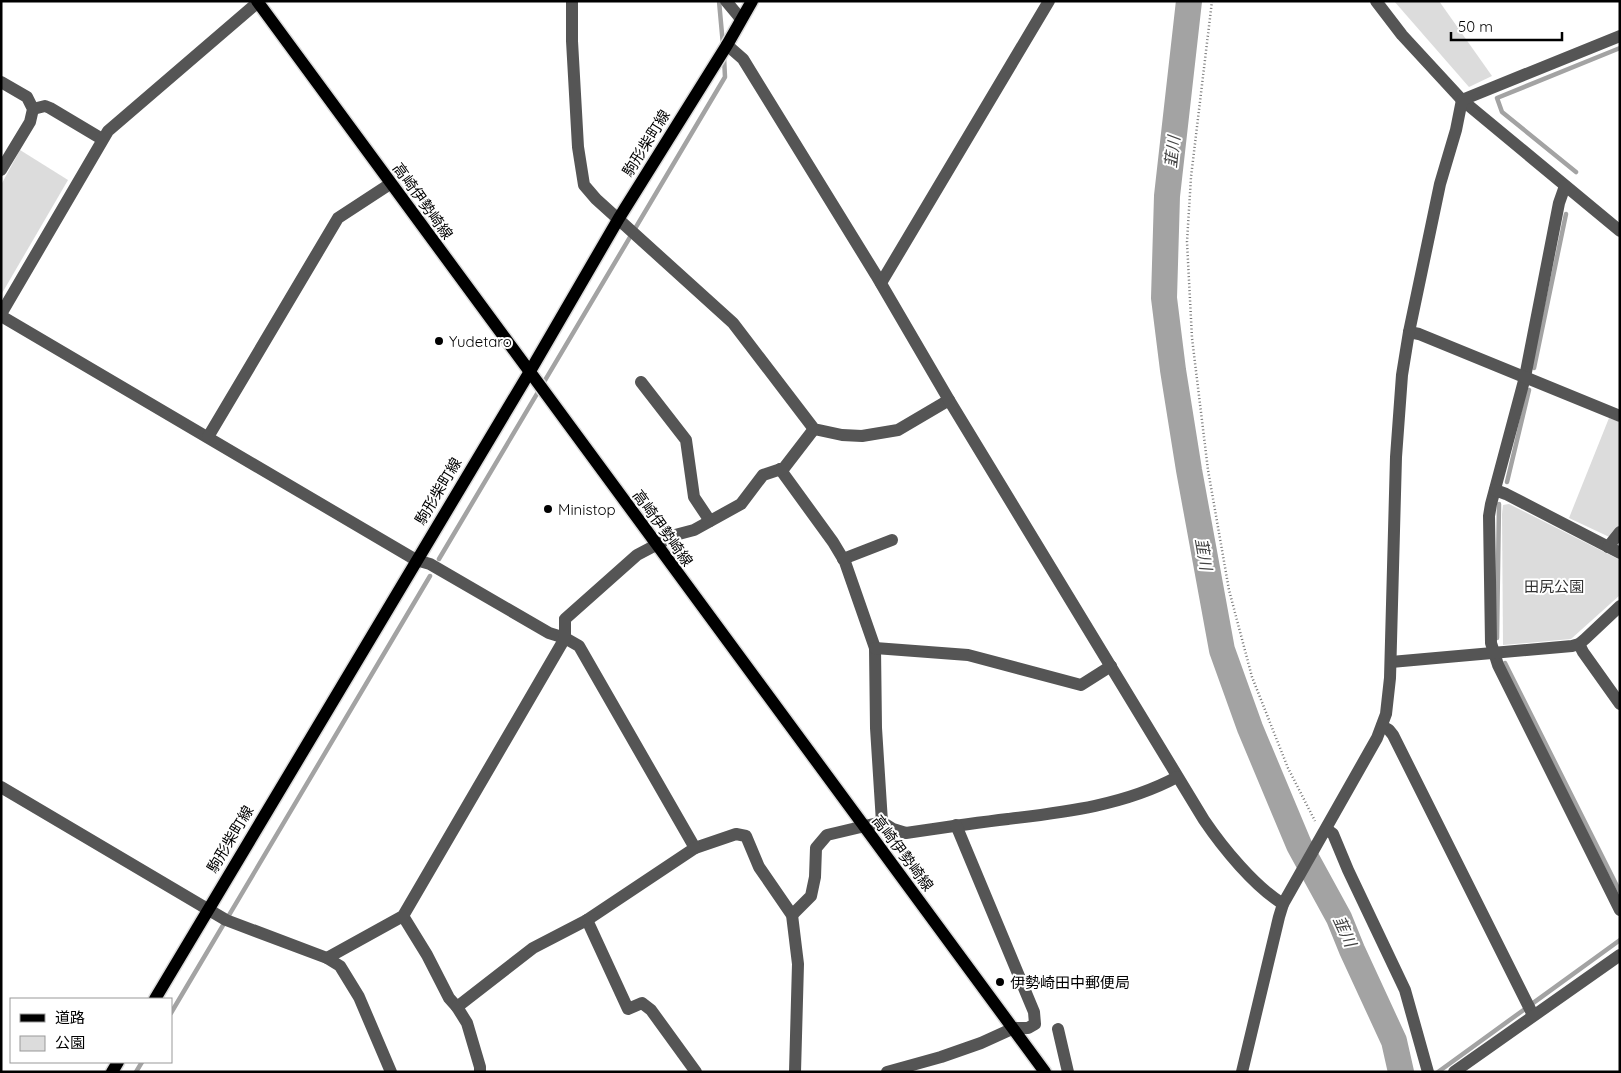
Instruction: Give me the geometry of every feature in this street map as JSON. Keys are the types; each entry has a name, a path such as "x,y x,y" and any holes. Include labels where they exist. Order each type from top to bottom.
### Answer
{"main road":[{"name":"駒形柴町線","path":"156,998 619,218 727,45 752,1"},
{"name":"高崎伊勢崎線","path":"257,2 1045,1072"}],"street":[{"path":"572,1 572,41 578,147 584,185 596,199 733,323 814,428 842,435 862,436 898,430 949,400"},
{"path":"726,1 741,19"},
{"path":"881,283 1049,1"},
{"path":"1376,1 1402,34 1462,100 1620,231"},
{"path":"257,2 112,127 102,139 1,315 416,560 430,564 549,633 565,638 579,646 694,848"},
{"path":"1462,100 1618,41"},
{"path":"727,45 743,59 881,283 949,400 1204,820 1228,853 1272,897 1283,904"},
{"path":"1,82 27,97 33,109 30,122 1,170"},
{"path":"1242,1072 1278,917 1283,904 1382,726 1389,702 1396,457 1402,375 1409,332 1440,184 1456,130 1462,100"},
{"path":"33,109 45,106 50,108 102,139"},
{"path":"208,438 338,218 390,184"},
{"path":"1565,186 1558,203 1525,377 1489,516 1491,643 1498,665 1620,910"},
{"path":"1409,332 1419,334 1620,416"},
{"path":"641,382 686,440 694,497 710,521"},
{"path":"327,958 403,916 565,638 565,619 637,555 674,535 694,530 740,504 763,475 784,468 814,428"},
{"path":"780,469 833,542 843,559 875,648 876,728 882,822"},
{"path":"1495,490 1620,553"},
{"path":"1608,546 1620,532"},
{"path":"843,559 892,540"},
{"path":"1391,662 1579,644 1620,606"},
{"path":"1579,644 1620,704"},
{"path":"875,648 968,655 1081,685 1111,666"},
{"path":"1382,726 1393,735 1533,1014"},
{"path":"792,916 811,896 815,877 816,848 827,835 882,822 893,829 906,833 1081,810 1123,799 1162,785 1177,777"},
{"path":"1,787 226,920 327,958 340,966 359,997 391,1072"},
{"path":"887,1072 982,1043 1014,1028 1028,1028 1035,1024 1034,1012 956,825"},
{"path":"457,1007 533,948 587,920 694,848 736,834 746,836 759,867 792,916 798,964 795,1072"},
{"path":"1322,834 1333,834 1348,870 1406,990 1428,1072"},
{"path":"403,916 449,998 467,1023 480,1072"},
{"path":"587,920 628,1009 642,1003 651,1010 696,1072"},
{"path":"1454,1072 1533,1014 1620,955"},
{"path":"1058,1029 1068,1072"}],"path":[{"path":"1212,1 1191,177 1187,242 1192,338 1208,470 1229,590 1252,677 1271,729 1304,802 1322,834"}],"green space":[{"path":"1394,1 1439,1 1492,76 1469,87"},
{"path":"20,150 68,180 1,295 1,185"},
{"path":"1609,418 1620,422 1620,542 1569,518"},
{"name":"田尻公園","path":"1509,504 1620,560 1620,595 1571,639 1503,645 1502,514 1503,505"}],"waterway":[{"path":"719,1 723,45"},
{"name":"韮川","path":"1189,1 1167,196 1164,298 1189,470 1222,650 1250,728 1299,845 1339,918 1394,1041 1401,1072"},
{"path":"1576,172 1502,112 1497,98 1620,48"},
{"path":"439,559 725,77 724,57"},
{"path":"1534,368 1566,214"},
{"path":"1507,482 1529,390"},
{"path":"1497,638 1499,504"},
{"path":"172,1011 430,576"},
{"path":"1505,663 1620,892"},
{"path":"1438,1072 1620,940"},
{"path":"136,1072 141,1063"}],"place":[{"name":"Yudetaro","path":"439,341"},
{"name":"Ministop","path":"548,509"},
{"name":"伊勢崎田中郵便局","path":"1000,982"}]}
